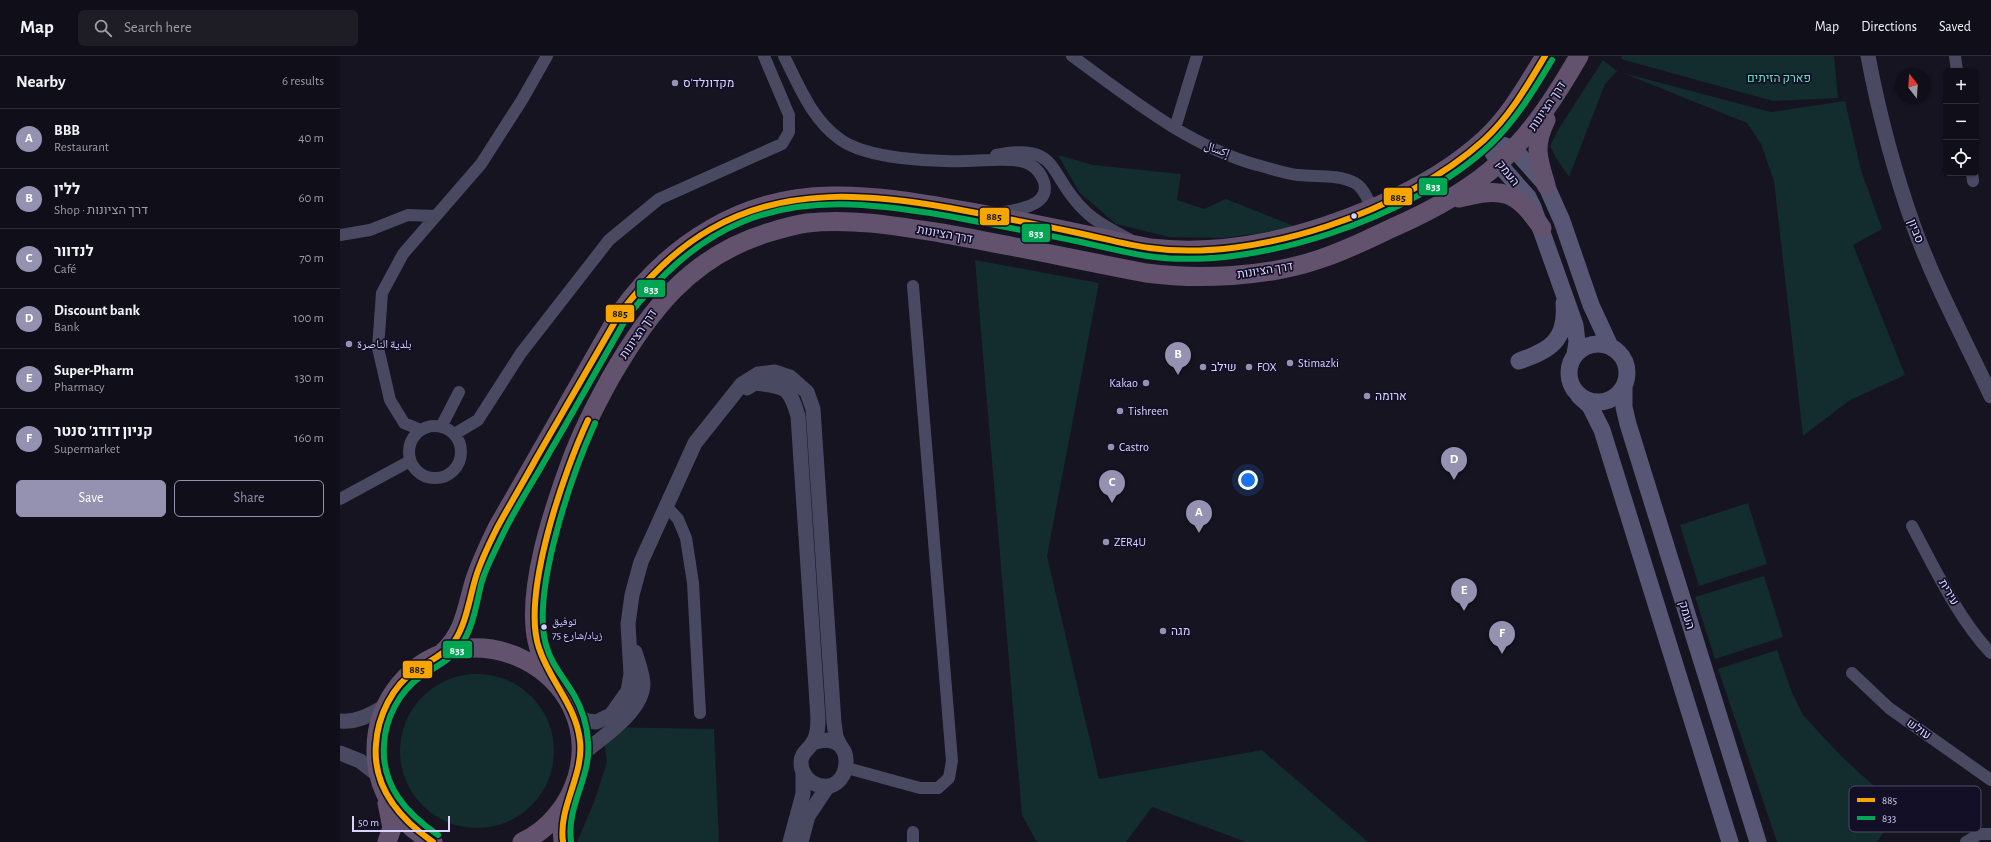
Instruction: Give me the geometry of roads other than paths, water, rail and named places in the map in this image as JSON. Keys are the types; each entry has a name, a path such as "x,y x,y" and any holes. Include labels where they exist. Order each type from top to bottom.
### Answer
{"highway":[{"name":"דרך הציונות","path":"441,654 452,644 460,631 484,555 547,439 620,313 637,289 672,254 714,227 743,213 802,197 867,196 986,215 1139,245 1174,250 1212,250 1277,240 1314,230 1372,208 1410,191 1447,170 1485,139 1522,93 1545,56"},
{"name":"דרך הציונות","path":"553,680 538,645 535,615 536,595 542,560 552,521 572,457 600,396 625,352 657,306 689,274 726,250 752,238 806,223 865,223 967,238 1173,277 1213,276 1285,268 1316,260 1403,224 1459,194 1500,163 1532,130 1580,56"},
{"path":"1546,185 1537,157 1537,145 1540,132 1562,84"},
{"path":"1444,202 1483,192 1502,193 1522,202 1529,209 1542,228"},
{"path":"387,842 392,828 385,794 378,775 376,742 379,723 386,706 394,691 410,674 441,654 473,648 507,652 531,662 553,680 570,705 579,732 580,756 576,778 568,800 562,826 563,842"},
{"path":"385,794 393,807 408,825 433,842"},
{"path":"522,842 548,824 568,800"}],"main road":[{"name":"העמק","path":"1485,139 1514,149 1546,185 1562,221 1594,312 1610,346"},
{"name":"העמק","path":"1485,139 1500,163 1528,197 1542,228 1575,325 1577,342 1575,354"},
{"path":"1519,361 1542,353 1557,338 1565,316 1563,288"},
{"path":"1579,396 1588,401 1605,402 1615,397 1624,386 1628,373 1627,366 1623,357 1616,349 1597,343 1581,348 1575,354 1568,368 1568,378 1572,388 1579,396 1590,406 1602,430 1730,842"},
{"name":"העמק","path":"1624,386 1624,407 1628,424 1758,842"}],"street":[{"path":"421,430 404,423 390,400 378,348 382,293 403,254 481,164 522,100 547,56"},
{"path":"456,437 458,432 478,420 521,353 609,240 659,199 782,144 789,132 789,115 764,56"},
{"path":"784,56 801,92 822,126 842,141 858,149 881,154 919,159 1021,161 1034,166 1042,176 1044,195 1025,209 986,215"},
{"name":"إكسال","path":"1072,56 1175,128 1201,143 1255,164 1296,175 1340,178 1356,184 1363,191 1372,208"},
{"path":"1175,128 1197,56"},
{"name":"סביון","path":"1868,56 1886,141 1915,228 1933,272 1991,396"},
{"path":"1955,56 1957,68"},
{"path":"965,161 1013,152 1027,152 1040,155 1051,164 1070,195 1085,211 1139,245"},
{"path":"340,235 370,230 408,215 436,216"},
{"path":"847,768 920,788 938,788 949,778 952,761 913,286"},
{"path":"570,705 580,718 596,722 611,715 621,704 628,691 631,674 628,638 633,588 641,562 695,443 742,384 758,374 775,372 790,377 807,392 813,409 834,723 836,737 845,754 847,768 839,781 828,786 817,785 810,782 803,773"},
{"path":"731,399 755,383 779,386 792,395 798,416 818,730 813,743 803,754 801,762 803,773 803,794 790,842"},
{"path":"442,427 459,392"},
{"path":"431,426 442,427 450,431 456,437 460,446 461,456 458,465 447,475 433,478 423,476 415,470 410,461 409,450 413,438 421,430 431,426"},
{"path":"340,499 410,461"},
{"path":"666,506 678,520 686,538 693,583 700,713"},
{"name":"עירית","path":"1912,526 1968,623 1981,643 1991,653"},
{"path":"580,756 628,716 639,698 643,686 641,672 628,638"},
{"name":"עולש","path":"1852,673 1889,708 1991,780"},
{"path":"340,721 354,721 386,706"},
{"path":"813,743 828,740 841,747"},
{"path":"340,753 360,761 378,775"},
{"path":"801,842 808,816 828,786"},
{"path":"1966,842 1979,834 1991,834"}],"place":[{"name":"מקדונלד'ס","path":"675,83"},
{"name":"بلدية الناصرة","path":"349,344"},
{"name":"Stimazki","path":"1290,363"},
{"name":"שילב","path":"1203,367"},
{"name":"FOX","path":"1249,367"},
{"name":"ללין","path":"1178,375"},
{"name":"Kakao","path":"1146,383"},
{"name":"ארומה","path":"1367,396"},
{"name":"Tishreen","path":"1120,411"},
{"name":"Castro","path":"1111,447"},
{"name":"Discount bank","path":"1454,480"},
{"name":"לנדוור","path":"1112,503"},
{"name":"BBB","path":"1199,533"},
{"name":"ZER4U","path":"1106,542"},
{"name":"Super-Pharm","path":"1464,611"},
{"name":"توفيق زياد/شارع 75","path":"544,627"},
{"name":"מגה","path":"1163,631"},
{"name":"קניון דודג' סנטר","path":"1502,654"}],"park label":[{"name":"פארק הזיתים","path":"1779,78"}]}
